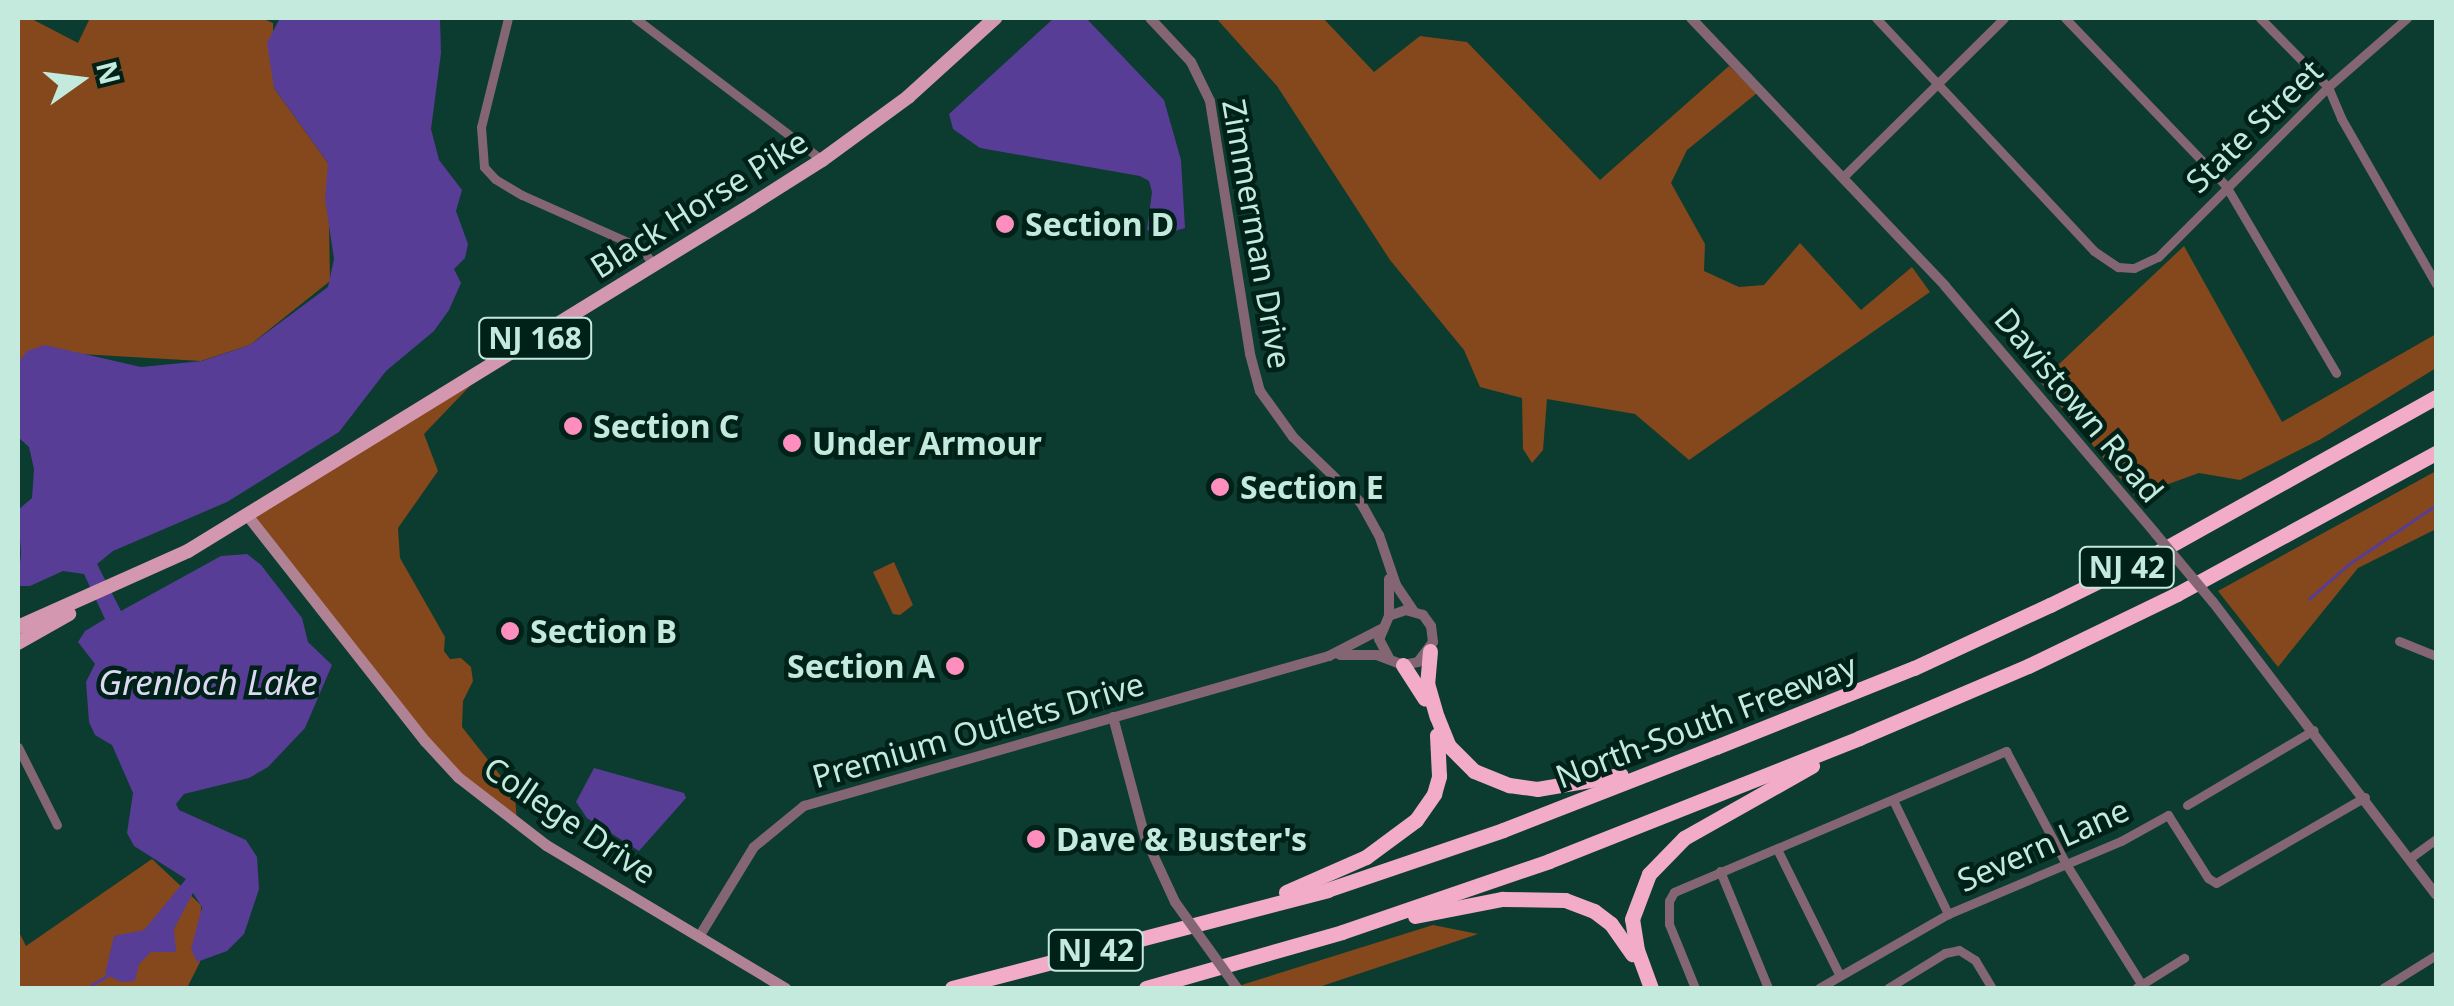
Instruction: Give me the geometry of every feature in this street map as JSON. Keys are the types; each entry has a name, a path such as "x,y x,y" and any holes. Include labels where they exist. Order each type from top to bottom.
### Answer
{"highway":[{"name":"North-South Freeway","path":"952,988 1327,890 1503,830 1716,748 1914,668 2067,597 2164,549 2436,397"},
{"name":"NJ 42","path":"1146,988 1342,932 1605,840 1858,738 2028,666 2178,594 2436,453"},
{"path":"1430,651 1427,683 1449,746 1468,766 1494,780 1537,790 1562,788 1716,748"},
{"path":"1240,912 1383,847 1408,828 1429,802 1439,776 1438,737 1422,690 1396,661"},
{"path":"1648,988 1632,919 1649,874 1684,838 1858,738"},
{"path":"1342,932 1476,902 1564,900 1594,911 1618,930 1648,988"}],"main road":[{"name":"Black Horse Pike","path":"18,643 50,619 247,515 822,160 908,97 989,23"},
{"name":"College Drive","path":"247,515 458,777 546,845 785,988"},
{"name":"Black Horse Pike","path":"18,627 50,619"}],"street":[{"path":"508,18 482,128 482,160 501,183 636,245 654,265"},
{"path":"635,18 822,160"},
{"path":"972,18 989,23"},
{"name":"Zimmerman Drive","path":"1150,18 1192,62 1210,101 1250,354 1260,391 1293,437 1361,504 1402,596 1413,610"},
{"name":"Davistown Road","path":"1691,18 1945,286 2212,602 2314,730 2436,896"},
{"path":"1876,18 1936,80"},
{"path":"1843,177 1936,80 2004,18"},
{"path":"2066,18 2226,186 2336,373"},
{"path":"2260,18 2328,87 2436,284"},
{"name":"State Street","path":"1936,80 2094,251 2118,267 2136,267 2158,257 2328,87 2407,18"},
{"name":"Zimmerman Drive","path":"1384,553 1391,588 1389,616"},
{"path":"1413,610 1431,626 1430,651 1421,660 1396,661 1380,644 1382,629 1389,616 1413,610"},
{"name":"Premium Outlets Drive","path":"699,937 754,847 804,806 1329,656 1382,629"},
{"path":"2398,641 2436,656"},
{"name":"Premium Outlets Drive","path":"1329,656 1396,661"},
{"path":"1112,717 1145,837 1175,902 1238,988"},
{"path":"2186,805 2314,730"},
{"path":"18,746 57,825"},
{"path":"1694,988 1669,924 1669,901 1682,887 2006,750 2066,864 2139,987 2184,958"},
{"name":"Severn Lane","path":"1819,988 1948,914 2168,815 2208,878 2224,882 2365,797"},
{"path":"1892,800 1948,914"},
{"path":"2410,858 2436,839"},
{"path":"1777,849 1839,974"},
{"path":"1720,871 1768,988"},
{"path":"1888,988 1945,953 1959,950 1975,960 1992,988"},
{"path":"2383,988 2436,955"}],"shaded area":[{"path":"18,18 30,18 78,43 90,18 261,18 273,23 274,88 328,163 330,281 250,345 201,361 28,351 18,382"},
{"path":"1216,18 1323,18 1374,72 1420,36 1467,42 1600,180 1729,66 1757,93 1687,150 1671,183 1705,244 1704,271 1739,287 1764,285 1800,243 1861,310 1912,267 1930,292 1689,460 1635,414 1547,399 1543,450 1532,463 1523,449 1522,398 1480,387 1464,350 1390,260 1277,86"},
{"path":"2184,246 2282,422 2436,334 2436,368 2321,439 2240,480 2199,473 2135,496 2040,382"},
{"path":"490,365 424,434 438,471 398,528 400,558 445,637 444,651 450,659 461,658 471,667 473,681 463,701 462,727 515,794 517,824 458,777 247,515"},
{"path":"2436,471 2436,529 2358,568 2278,667 2218,591"},
{"path":"894,562 913,605 900,615 893,614 873,572"},
{"path":"152,859 201,905 200,962 187,988 18,988 18,930 26,946"},
{"path":"1433,925 1478,934 1316,988 1232,988"}],"water":[{"name":"Grenloch Lake","path":"280,18 440,18 441,53 431,129 439,160 462,190 456,211 468,244 465,258 454,269 461,283 449,310 434,331 386,371 339,432 227,502 113,551 97,564 121,611 221,556 247,554 261,565 302,618 308,642 332,665 305,728 268,767 249,778 184,794 176,804 179,810 246,840 257,857 259,889 244,934 227,951 197,962 191,949 202,907 193,893 174,929 176,952 151,952 139,964 135,981 121,982 105,974 114,936 144,930 186,879 134,846 127,833 133,793 112,745 95,735 89,722 86,682 95,664 78,642 85,631 105,619 84,574 63,571 30,586 18,586 18,510 32,498 34,469 29,447 18,437 18,363 27,351 45,345 141,367 202,361 250,345 328,287 334,259 325,199 328,163 274,88 267,43"},
{"path":"1054,18 1086,18 1164,100 1181,160 1185,228 1161,235 1147,230 1152,192 1149,181 1140,176 980,148 953,129 949,114"},
{"path":"594,768 684,793 686,798 639,851 587,818 576,802"}],"waterway":[{"path":"2309,599 2349,564 2436,505"},
{"path":"87,988 107,976"}],"place":[{"name":"Section D","path":"1005,224"},
{"name":"Section C","path":"573,426"},
{"name":"Under Armour","path":"792,443"},
{"name":"Section E","path":"1220,487"},
{"name":"Section B","path":"510,631"},
{"name":"Section A","path":"955,666"},
{"name":"Dave & Buster's","path":"1036,839"}]}
